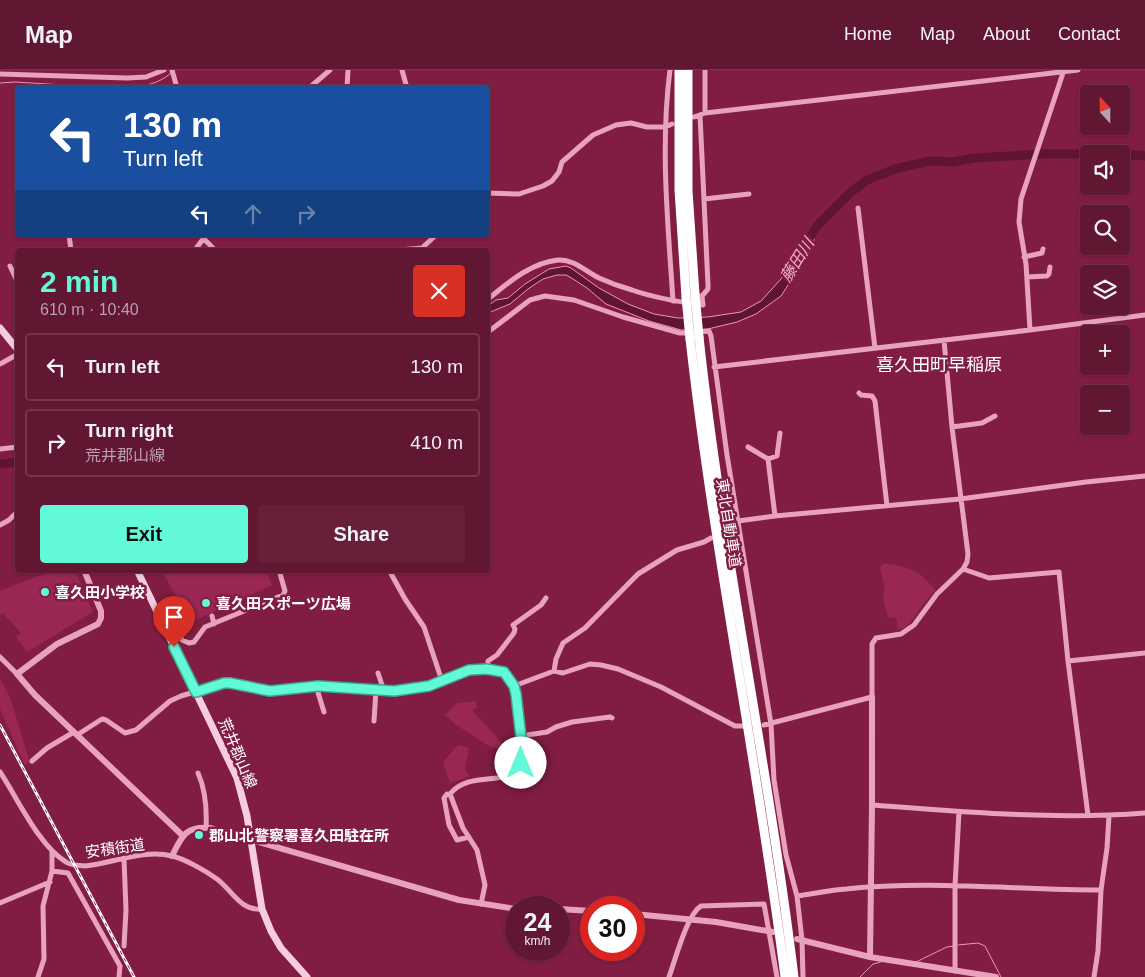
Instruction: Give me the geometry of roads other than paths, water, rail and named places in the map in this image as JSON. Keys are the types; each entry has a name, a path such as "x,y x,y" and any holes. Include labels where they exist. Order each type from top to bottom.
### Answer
{"highway":[{"name":"東北自動車道","path":"679,70 679,190 691,295 705,455 761,803 785,977"},
{"name":"東北自動車道","path":"688,70 688,191 691,295"},
{"name":"東北自動車道","path":"695,338 770,802 794,977"}],"main road":[{"path":"0,328 15,348"},
{"name":"荒井郡山線","path":"138,573 236,778 247,816 262,909 271,931 281,948 307,977"}],"street":[{"path":"0,74 127,78 146,77 164,70"},
{"path":"172,70 176,85"},
{"path":"312,85 330,70"},
{"path":"347,85 348,70"},
{"path":"402,70 406,85"},
{"path":"670,70 665,127 667,226 673,301"},
{"path":"490,297 527,270 556,260 565,260 573,262 599,278 615,284 673,301 703,305 702,296 708,289 704,199 703,114 705,70"},
{"path":"694,117 703,114 1078,70"},
{"path":"1030,330 1027,277 1019,222 1020,206 1022,193 1064,71"},
{"path":"490,193 519,194 543,186 552,181 559,172 562,162 592,135 616,125 631,123 647,127 665,127 672,124"},
{"path":"704,199 748,194"},
{"path":"858,208 875,348"},
{"path":"197,248 205,237 213,248"},
{"path":"422,248 434,237"},
{"path":"1024,257 1042,253 1043,249"},
{"path":"10,266 15,277"},
{"path":"1027,277 1044,277 1049,274 1050,267"},
{"path":"490,330 530,300 540,296 557,296 680,333 709,331 786,855 797,896 803,977"},
{"path":"714,367 1145,316"},
{"path":"870,957 872,644 876,638 901,634 914,625 938,594 963,569 967,562 968,554 960,499 944,340"},
{"path":"0,364 15,354"},
{"path":"859,393 872,396 875,401 887,506"},
{"path":"952,427 982,423 995,416"},
{"path":"748,447 768,459 777,456 780,433"},
{"path":"0,449 15,447"},
{"path":"768,459 775,516"},
{"path":"731,526 738,521 775,516 960,499 1145,476"},
{"path":"0,525 15,514"},
{"path":"554,671 556,659 563,643 585,628 638,574 677,550 711,538"},
{"path":"963,569 988,578 1060,572 1068,661 1088,815"},
{"path":"17,674 57,644 98,624 101,618 101,611 85,573"},
{"path":"160,617 170,615 182,640 189,643 196,641 203,629 283,595 285,591 280,573"},
{"path":"391,573 424,627 442,681"},
{"path":"488,670 488,661 497,655 514,633 513,625 541,605 546,598"},
{"path":"212,616 214,624"},
{"path":"1068,661 1145,653"},
{"path":"0,657 35,695 182,835"},
{"path":"514,686 554,671 563,673 590,664 618,669 661,687 735,726 743,726"},
{"path":"32,761 47,748 102,719 125,734 130,733 136,730 170,700 224,683 245,685 270,691 316,686 384,691 414,689 442,681 469,670 504,672 514,686 523,754 521,763 510,776 473,781 452,791 444,798 450,825 457,840 469,837"},
{"path":"378,673 384,691"},
{"path":"316,686 324,712"},
{"path":"374,721 376,690"},
{"path":"768,724 872,697"},
{"path":"521,736 546,732 572,722 612,718"},
{"name":"安積街道","path":"1,774 36,830 52,850 66,863 75,865 99,864 152,855 172,856 215,877 244,906 252,910 262,909"},
{"path":"198,774 205,793 207,810 206,828"},
{"path":"450,794 463,828 477,850 485,885 481,904"},
{"path":"872,805 1010,815 1109,816 1145,813"},
{"path":"955,971 955,886 959,812"},
{"path":"1094,977 1098,951 1101,890 1109,816"},
{"path":"172,856 182,835 191,830 206,828 347,866 458,900 505,907"},
{"path":"38,977 44,959 43,906 52,871 52,850"},
{"path":"124,859 126,910 124,946"},
{"path":"52,871 68,873 120,966 119,977"},
{"path":"0,903 50,882"},
{"path":"797,896 871,887 955,886 1101,890"},
{"path":"669,977 690,919 696,909 701,906 764,904 777,977"},
{"path":"645,915 733,924 770,932"},
{"path":"799,939 870,957 996,977"}],"water":[{"path":"817,227 812,248 781,296 756,314 737,322 708,329 681,330 649,321 606,304 587,288 566,275 557,275 543,279 510,304 490,312 490,304 496,300 508,298 525,284 549,269 566,266 599,288 628,304 654,314 678,318 708,317 741,312 761,301 781,279"}],"waterway":[{"path":"146,85 156,82 171,73"},
{"path":"0,83 64,85"},
{"name":"藤田川","path":"811,236 817,226 852,191 867,180 895,169 929,161 954,162 973,158 1080,154"},
{"name":"藤田川","path":"1130,155 1145,156"},
{"name":"藤田川","path":"0,464 15,462"},
{"path":"958,945 978,943 985,946 1001,977"},
{"path":"916,962 947,947 954,946"},
{"path":"860,977 873,964 881,962"}],"railway":[{"path":"0,725 134,977"}],"place":[{"name":"喜久田小学校","path":"45,592"},
{"name":"喜久田スポーツ広場","path":"206,603"},
{"name":"郡山北警察署喜久田駐在所","path":"199,835"}],"district":[{"name":"喜久田町早稲原","path":"939,365"}]}
